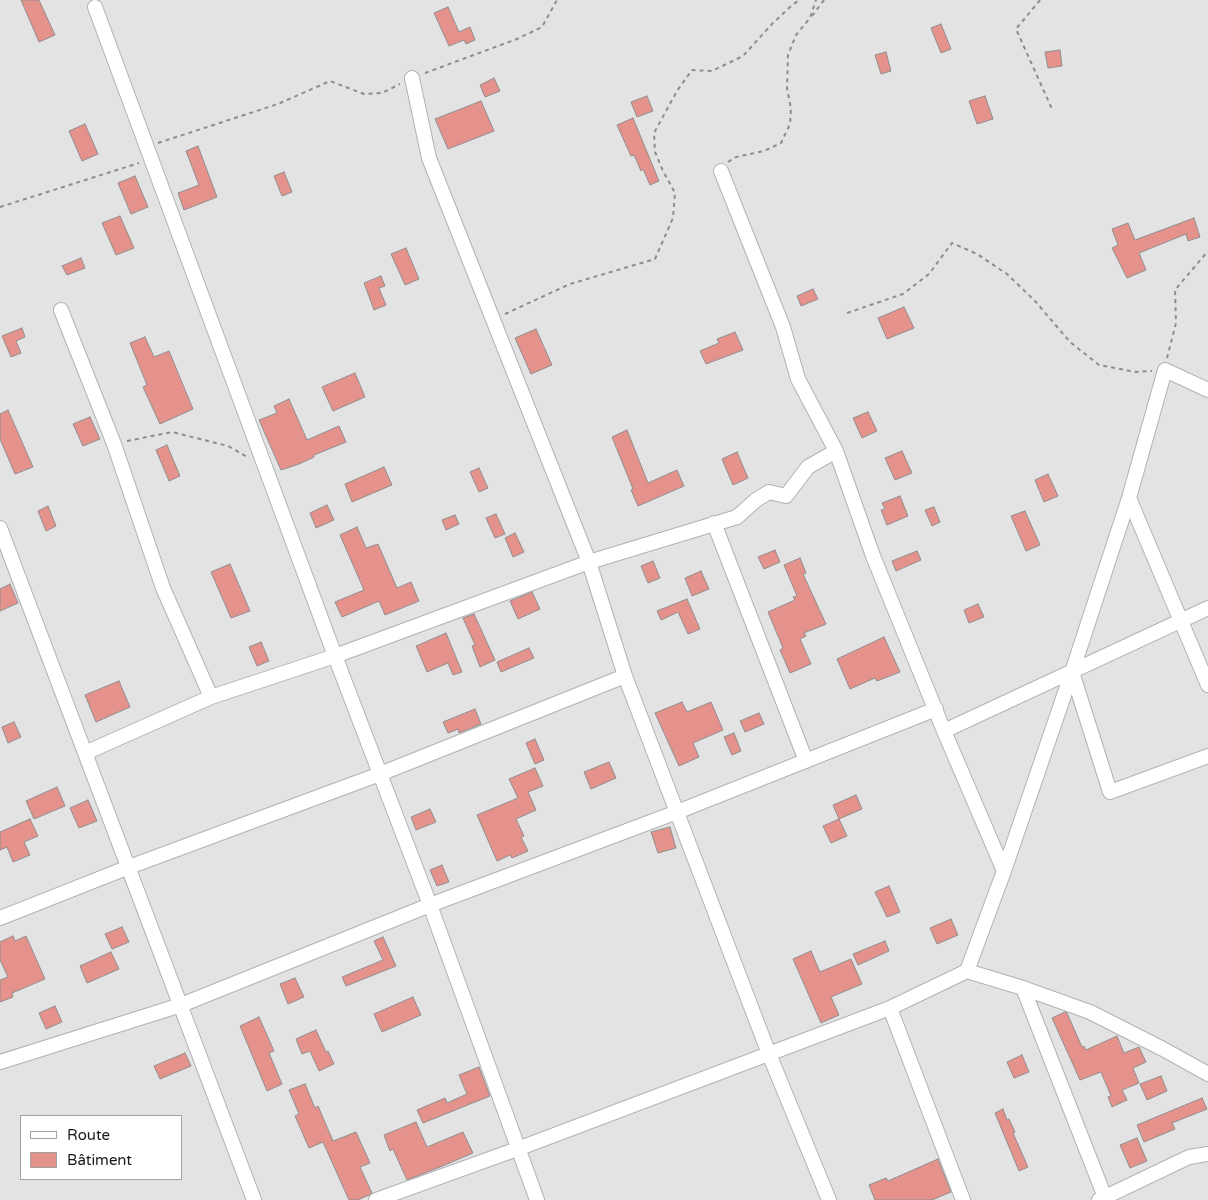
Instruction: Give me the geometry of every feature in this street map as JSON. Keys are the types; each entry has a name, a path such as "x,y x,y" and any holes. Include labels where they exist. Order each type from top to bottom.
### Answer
{"street":[{"path":"95,7 335,656 430,905 520,1148 537,1200"},
{"path":"412,78 429,158 589,562 625,676 769,1054 829,1200"},
{"path":"722,171 783,326 798,379 836,451 873,556 944,731 1004,870"},
{"path":"60,310 114,444 162,588 211,697"},
{"path":"967,971 1072,672 1129,498 1164,370 1208,390"},
{"path":"86,753 211,697 335,656 589,562 737,517 756,500 769,492 786,496 808,467 836,451"},
{"path":"1129,498 1208,685"},
{"path":"714,524 806,761"},
{"path":"0,528 254,1200"},
{"path":"944,731 1072,672 1180,619 1208,608"},
{"path":"1072,672 1110,792 1208,756"},
{"path":"0,918 129,867 380,774 625,676"},
{"path":"0,1062 180,1005 430,905 677,812 936,709"},
{"path":"376,1200 520,1148 890,1008 967,971 1023,988 1090,1012 1208,1074"},
{"path":"1023,988 1103,1199 1188,1157 1208,1154"},
{"path":"890,1008 963,1200"}],"path":[{"path":"0,207 278,104 330,81 364,94 382,93 412,78 516,39 542,27 557,0"},
{"path":"494,320 570,284 655,259 673,218 675,193 662,171 655,152 654,133 672,100 692,70 712,71 743,56 778,18 799,0"},
{"path":"810,18 816,0"},
{"path":"722,171 726,163 736,157 764,151 781,143 790,124 792,109 787,88 788,55 796,35 824,0"},
{"path":"1040,0 1016,30 1052,109"},
{"path":"847,312 903,294 929,274 952,243 977,254 1007,274 1035,301 1070,342 1099,365 1136,372 1164,370 1176,323 1175,290 1208,251"},
{"path":"114,444 172,432 228,446 266,468"}],"building":[{"path":"21,0 39,0 55,35 39,42"},
{"path":"448,7 459,32 470,27 475,40 466,44 464,40 449,46 434,13"},
{"path":"941,24 951,49 941,53 931,28"},
{"path":"1060,50 1062,66 1048,68 1045,52"},
{"path":"886,52 891,71 881,74 875,55"},
{"path":"494,78 500,91 485,97 480,85"},
{"path":"647,96 653,111 637,117 631,102"},
{"path":"985,96 993,119 977,124 969,101"},
{"path":"481,101 494,131 448,149 435,119"},
{"path":"633,118 659,181 650,185 634,155 631,156 617,125"},
{"path":"85,124 98,154 82,161 69,131"},
{"path":"198,146 217,197 184,210 178,193 199,185 186,151"},
{"path":"284,172 292,192 282,196 274,176"},
{"path":"135,176 148,207 131,214 118,183"},
{"path":"120,216 134,248 116,255 102,223"},
{"path":"1194,218 1200,237 1188,241 1186,234 1139,253 1146,270 1127,278 1112,248 1118,245 1112,229 1128,223 1135,240"},
{"path":"406,248 419,279 405,285 391,254"},
{"path":"81,258 85,268 67,275 62,266"},
{"path":"381,276 385,286 379,288 386,305 374,310 364,283"},
{"path":"813,289 818,299 801,306 797,296"},
{"path":"904,307 914,328 887,339 878,318"},
{"path":"22,328 25,337 16,341 21,353 11,357 2,336"},
{"path":"536,329 552,365 531,374 515,338"},
{"path":"735,332 743,350 706,364 700,351 719,343 717,339"},
{"path":"145,337 154,357 169,351 193,409 160,424 143,387 147,385 130,343"},
{"path":"355,373 365,397 333,411 322,387"},
{"path":"289,399 307,440 339,426 346,442 314,455 314,457 299,464 281,470 259,420 277,413 274,406"},
{"path":"8,410 33,467 15,474 0,439 0,414"},
{"path":"868,412 877,431 862,438 853,418"},
{"path":"90,417 100,439 83,446 73,424"},
{"path":"627,430 648,483 677,470 684,486 638,506 612,437"},
{"path":"167,445 180,476 169,481 156,450"},
{"path":"902,451 912,473 895,480 885,458"},
{"path":"737,452 748,478 733,485 722,459"},
{"path":"384,467 392,485 352,502 345,484"},
{"path":"479,468 488,488 479,492 470,472"},
{"path":"1048,474 1058,496 1044,502 1035,480"},
{"path":"900,496 908,516 887,525 881,510 885,509 882,503"},
{"path":"327,505 334,520 316,528 310,513"},
{"path":"48,506 56,526 46,531 38,511"},
{"path":"934,507 940,522 932,526 925,510"},
{"path":"1025,511 1040,545 1026,551 1011,516"},
{"path":"496,514 505,534 495,538 486,518"},
{"path":"455,515 459,524 446,530 442,520"},
{"path":"357,527 366,548 378,544 397,588 411,582 419,601 385,615 379,601 342,617 335,602 364,590 340,535"},
{"path":"515,533 524,552 513,557 505,538"},
{"path":"775,550 780,562 764,569 758,557"},
{"path":"917,551 921,560 896,571 892,561"},
{"path":"800,558 806,573 803,574 826,624 804,633 806,636 800,639 811,664 790,673 780,650 783,648 768,612 795,600 793,597 797,596 784,565"},
{"path":"653,561 660,578 648,583 641,566"},
{"path":"230,564 250,611 231,618 211,572"},
{"path":"701,571 709,589 692,596 685,578"},
{"path":"10,584 18,603 0,611 0,589"},
{"path":"532,592 540,609 518,619 510,601"},
{"path":"687,599 700,629 688,634 678,612 661,620 657,611"},
{"path":"978,604 984,617 969,623 964,610"},
{"path":"474,614 495,660 480,667 472,646 475,645 463,618"},
{"path":"446,633 462,672 453,675 448,663 427,672 416,646"},
{"path":"884,637 900,672 877,681 875,678 850,689 837,659"},
{"path":"261,642 269,661 257,666 249,647"},
{"path":"529,648 534,658 501,672 497,662"},
{"path":"119,681 130,707 96,722 85,695"},
{"path":"682,702 687,712 711,702 723,730 693,743 699,757 679,766 655,713"},
{"path":"475,709 481,724 459,733 458,729 448,733 443,722"},
{"path":"759,713 764,724 745,732 740,721"},
{"path":"14,722 21,737 8,743 2,727"},
{"path":"734,733 741,751 732,755 724,737"},
{"path":"535,739 544,760 535,764 526,743"},
{"path":"609,762 616,778 591,789 584,772"},
{"path":"535,768 543,786 528,792 536,810 516,819 524,836 521,837 528,851 512,858 510,855 497,861 477,815 518,798 509,779"},
{"path":"57,787 65,806 34,819 26,801"},
{"path":"856,795 862,809 839,819 833,805"},
{"path":"88,800 97,821 79,828 70,808"},
{"path":"430,809 436,822 416,830 411,817"},
{"path":"30,819 38,836 24,842 30,855 13,862 7,847 0,850 0,832"},
{"path":"839,819 847,836 831,843 823,826"},
{"path":"670,827 676,848 658,853 651,832"},
{"path":"442,865 449,882 437,886 430,870"},
{"path":"889,886 900,912 887,917 875,892"},
{"path":"951,919 958,935 937,944 930,928"},
{"path":"122,927 129,942 112,949 105,934"},
{"path":"13,936 15,941 26,936 45,979 12,993 13,997 0,1002 0,980 8,977 0,960 0,942"},
{"path":"383,937 396,966 346,986 342,977 383,960 374,941"},
{"path":"885,941 889,951 858,965 853,954"},
{"path":"811,951 820,972 851,959 862,984 831,997 839,1015 821,1023 793,959"},
{"path":"111,952 119,969 87,983 80,966"},
{"path":"295,978 304,997 288,1004 280,984"},
{"path":"413,997 421,1015 382,1032 374,1014"},
{"path":"55,1006 62,1022 46,1029 39,1013"},
{"path":"1065,1012 1082,1047 1084,1046 1086,1050 1117,1036 1124,1053 1139,1047 1146,1062 1133,1068 1139,1083 1122,1090 1127,1100 1112,1107 1108,1097 1111,1096 1101,1072 1080,1080 1052,1018"},
{"path":"259,1017 274,1051 269,1053 282,1084 267,1091 240,1026"},
{"path":"316,1030 334,1064 319,1071 310,1051 302,1054 296,1039"},
{"path":"185,1053 191,1066 160,1079 154,1066"},
{"path":"1022,1055 1029,1072 1014,1078 1007,1062"},
{"path":"479,1067 490,1096 423,1123 417,1110 445,1098 447,1103 467,1094 459,1075"},
{"path":"1161,1076 1167,1091 1147,1100 1140,1084"},
{"path":"305,1084 315,1108 318,1106 333,1141 356,1132 370,1163 360,1167 372,1193 369,1195 358,1200 349,1200 323,1142 309,1148 295,1116 299,1114 289,1090"},
{"path":"1202,1098 1207,1109 1172,1123 1175,1129 1144,1142 1137,1125"},
{"path":"1003,1109 1007,1120 1009,1119 1015,1132 1013,1133 1028,1167 1019,1171 995,1113"},
{"path":"416,1122 427,1147 463,1132 473,1153 407,1180 393,1149 390,1151 384,1135"},
{"path":"1137,1138 1147,1161 1130,1168 1120,1145"},
{"path":"938,1159 951,1192 932,1200 875,1200 869,1185 886,1178 888,1181"}]}
